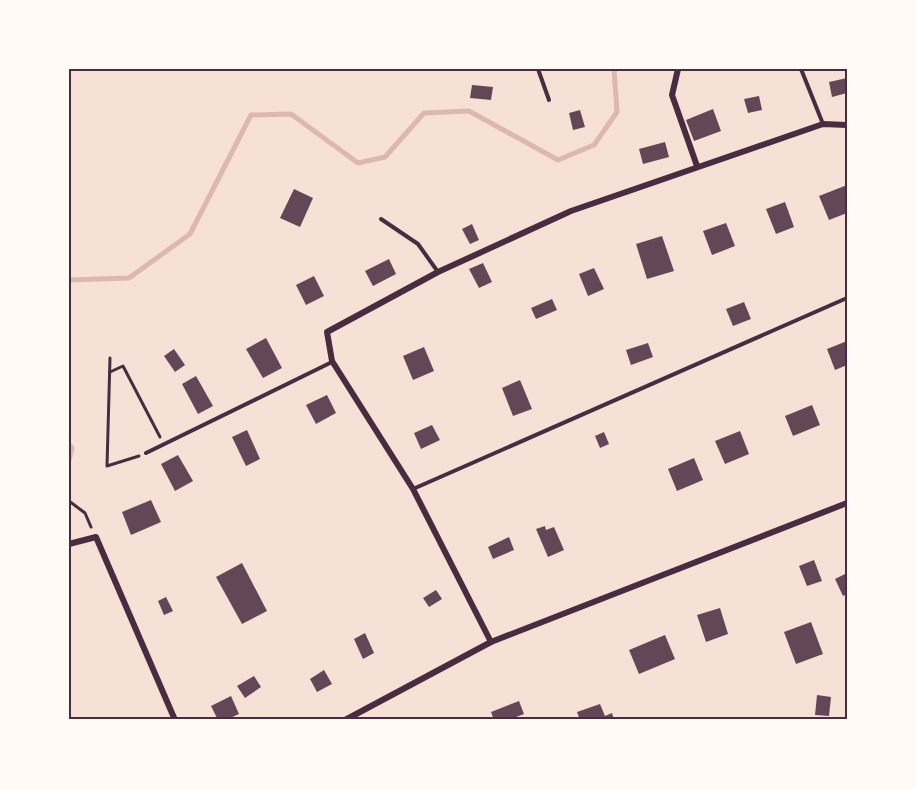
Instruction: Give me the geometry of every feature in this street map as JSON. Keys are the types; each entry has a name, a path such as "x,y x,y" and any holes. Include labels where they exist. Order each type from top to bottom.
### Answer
{"street":[{"path":"678,69 672,95 697,166"},
{"path":"491,642 412,489 332,361 327,332 438,272 571,211 823,124 847,125"},
{"path":"345,720 491,642 847,503"},
{"path":"69,544 96,537 175,720"}],"lane":[{"path":"538,69 549,100"},
{"path":"801,69 823,124"},
{"path":"381,219 418,244 438,272"},
{"path":"412,489 847,298"},
{"path":"146,453 332,361"}],"path":[{"path":"110,358 107,466 146,453"},
{"path":"110,373 123,366 164,444"},
{"path":"69,501 85,513 96,537"}],"building":[{"path":"847,78 847,93 832,97 829,82"},
{"path":"472,85 493,87 491,100 470,98"},
{"path":"759,96 762,110 748,113 744,99"},
{"path":"713,109 721,131 694,141 686,120"},
{"path":"580,110 585,127 573,130 569,113"},
{"path":"665,142 669,157 643,164 639,149"},
{"path":"847,185 847,213 829,220 819,196"},
{"path":"294,189 313,198 300,227 280,218"},
{"path":"785,202 794,227 776,234 766,209"},
{"path":"726,223 735,246 712,255 703,231"},
{"path":"472,224 479,240 470,244 462,229"},
{"path":"662,236 674,271 647,279 636,244"},
{"path":"389,259 396,274 373,286 365,271"},
{"path":"483,263 492,282 479,288 469,269"},
{"path":"594,268 604,289 588,296 579,274"},
{"path":"314,276 324,296 306,305 296,285"},
{"path":"552,299 557,310 536,319 531,308"},
{"path":"744,302 751,319 733,326 726,309"},
{"path":"266,338 282,368 263,378 246,349"},
{"path":"847,341 847,365 835,370 827,349"},
{"path":"648,343 653,357 631,365 626,350"},
{"path":"424,347 434,371 413,380 403,356"},
{"path":"174,349 185,365 175,372 164,356"},
{"path":"196,376 213,406 198,414 182,384"},
{"path":"520,380 532,409 513,416 502,388"},
{"path":"327,395 336,413 316,424 306,405"},
{"path":"812,405 820,425 793,436 785,416"},
{"path":"432,425 440,440 421,449 414,433"},
{"path":"247,430 260,459 246,466 232,437"},
{"path":"740,431 749,454 725,464 715,441"},
{"path":"604,432 609,444 600,448 595,436"},
{"path":"178,455 193,481 175,491 161,464"},
{"path":"694,458 703,480 677,491 668,469"},
{"path":"151,500 161,522 131,535 122,512"},
{"path":"545,526 546,530 554,527 564,550 548,557 536,529"},
{"path":"509,537 514,550 493,559 488,547"},
{"path":"814,560 822,581 807,586 799,566"},
{"path":"242,563 267,611 242,624 216,577"},
{"path":"847,573 847,594 843,596 835,579"},
{"path":"436,590 442,599 429,607 423,598"},
{"path":"166,597 173,611 164,615 158,601"},
{"path":"720,608 728,634 706,642 697,615"},
{"path":"811,622 823,654 796,664 784,632"},
{"path":"365,633 374,653 363,659 354,639"},
{"path":"665,635 675,659 639,674 629,650"},
{"path":"324,670 332,684 317,692 310,679"},
{"path":"254,676 261,687 245,698 237,686"},
{"path":"817,695 831,697 829,716 815,715"},
{"path":"231,696 239,714 226,720 218,720 211,706"},
{"path":"519,701 524,714 508,720 494,720 491,712"},
{"path":"600,704 605,716 612,713 614,720 580,720 577,712"}],"waterway":[{"path":"69,280 129,278 190,234 251,115 291,114 358,163 385,157 424,113 469,111 558,160 594,145 617,112 614,69"},
{"path":"69,444 72,448 69,460"}]}
